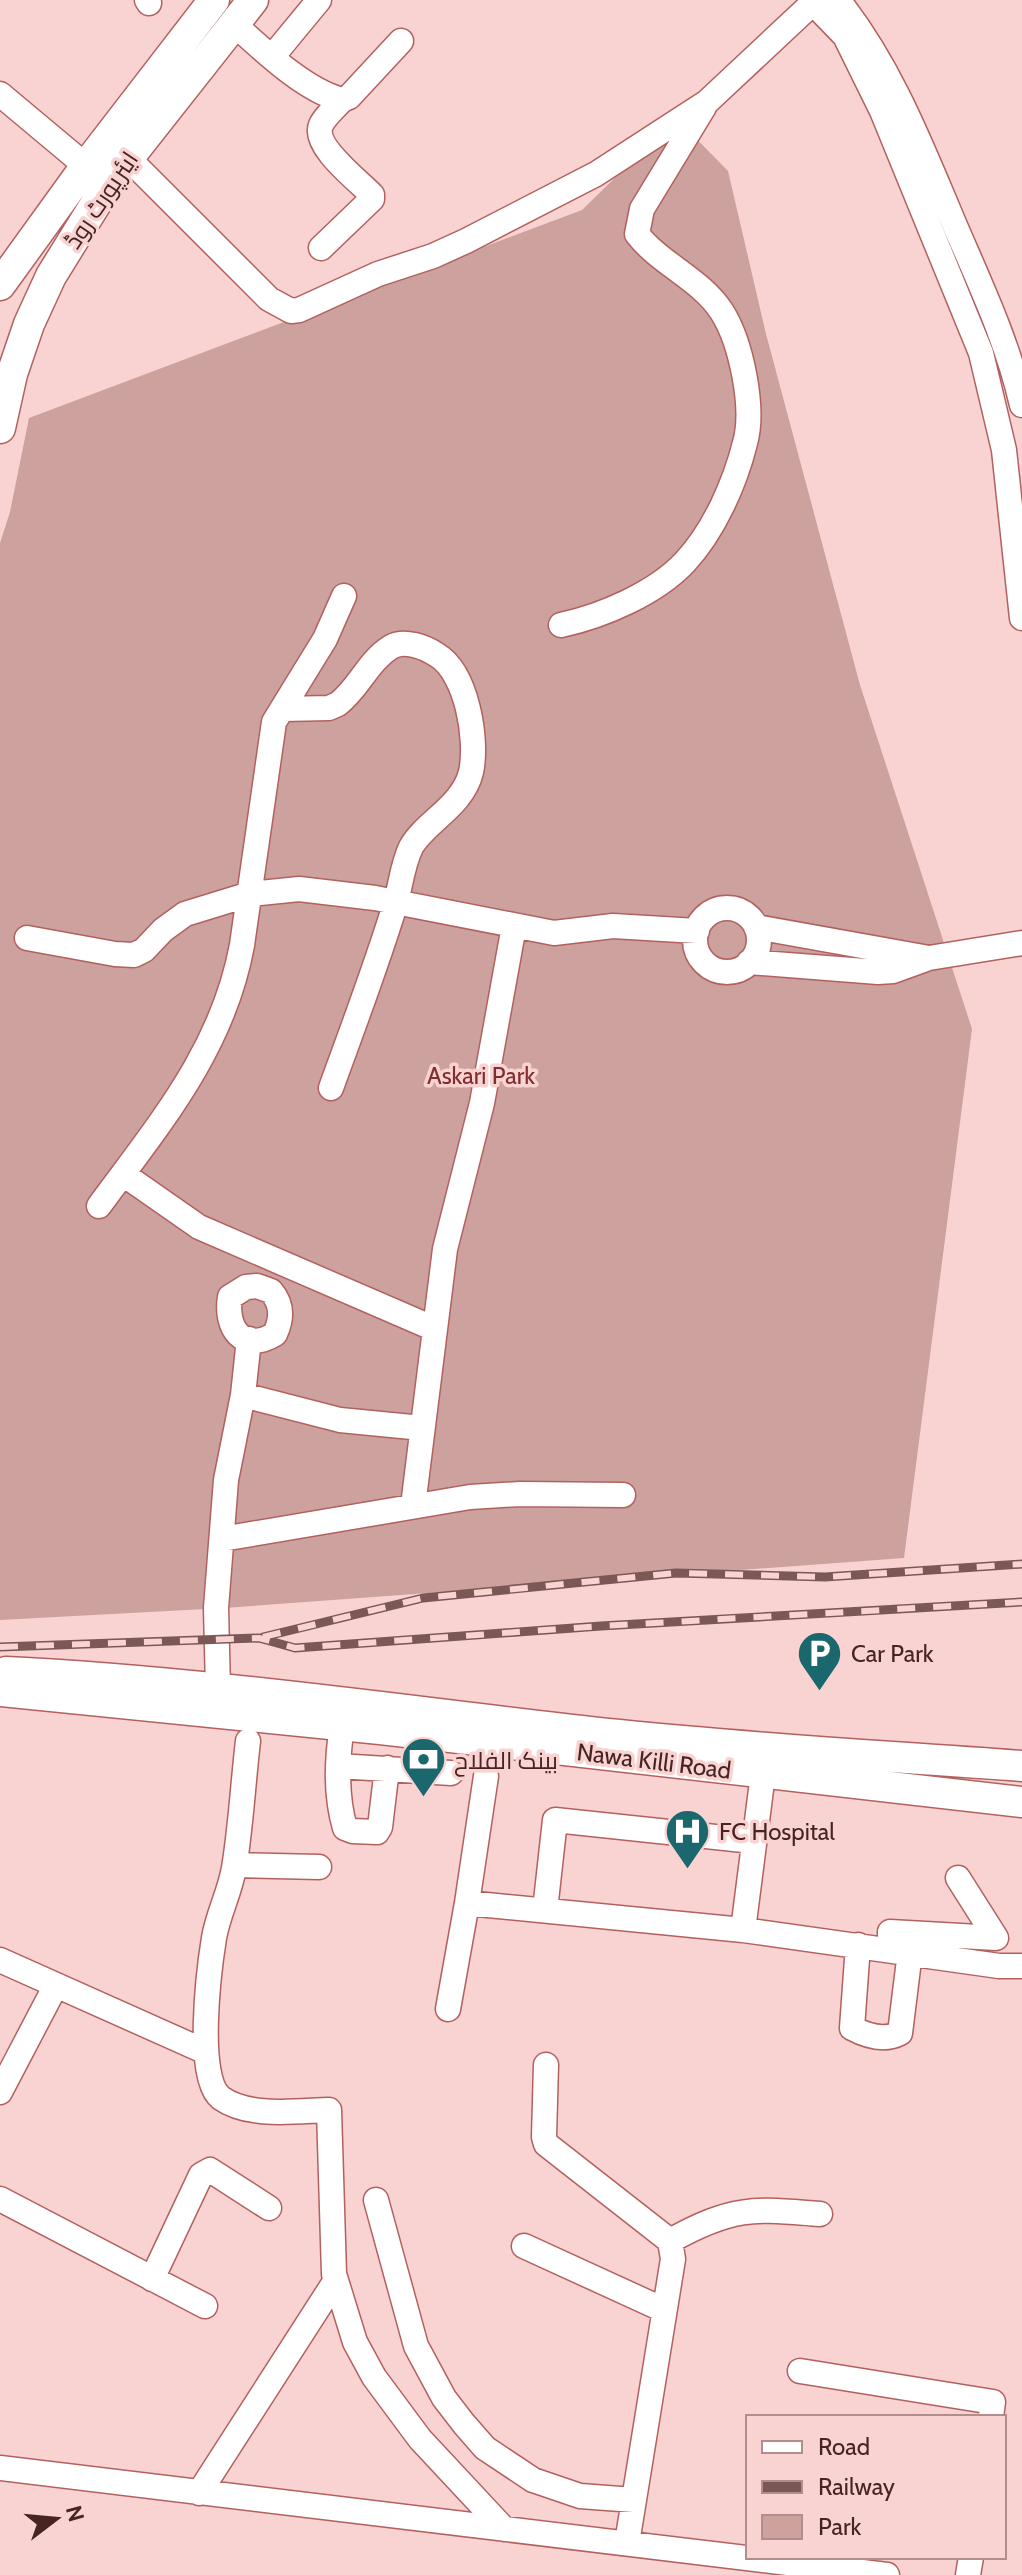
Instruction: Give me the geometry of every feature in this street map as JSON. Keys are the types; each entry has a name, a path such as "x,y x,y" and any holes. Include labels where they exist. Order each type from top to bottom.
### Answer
{"main road":[{"name":"ایئرپورٹ روڈ","path":"0,285 86,166 214,0"},
{"name":"ایئرپورٹ روڈ","path":"0,428 12,374 51,276 108,184 253,0"},
{"path":"0,370 12,349 24,340"},
{"name":"Nawa Killi Road","path":"0,1671 84,1675 623,1735 1022,1766"},
{"name":"Nawa Killi Road","path":"0,1691 342,1725 1022,1802"}],"street":[{"path":"272,57 319,0"},
{"path":"128,158 269,299 291,311 312,306 378,274 433,256 596,174 707,102 822,1"},
{"path":"822,1 858,25 898,92 1001,334 1022,405"},
{"path":"822,1 845,36 882,111 981,353 1004,450 1022,618"},
{"path":"234,24 312,87 342,100"},
{"path":"321,248 372,199 372,195 327,150 320,136 320,125 401,41"},
{"path":"0,94 86,166"},
{"path":"561,625 619,607 683,564 706,537 746,440 747,403 743,370 722,312 693,281 637,234 642,209 707,102"},
{"path":"99,1206 187,1086 218,1026 236,978 274,722 325,639 344,596"},
{"path":"283,709 329,708 338,704 376,660 396,644 417,646 438,655 450,667 468,701 471,772 457,798 413,844 402,869 396,902 331,1088"},
{"path":"27,938 134,955 185,914 250,894 319,890 554,933 613,926 697,931"},
{"path":"721,908 735,909 748,915 756,927 759,941 755,955 749,962 733,971 719,971 706,964 698,952 697,931 708,913 721,908"},
{"path":"413,1506 445,1249 482,1103 514,926"},
{"path":"756,927 929,958"},
{"path":"749,962 893,971 929,958 1022,943"},
{"path":"123,1174 199,1227 435,1329"},
{"path":"218,1689 216,1608 226,1480 243,1395 249,1339"},
{"path":"243,1395 340,1420 422,1428"},
{"path":"222,1539 470,1497 623,1495"},
{"path":"342,1725 338,1766 345,1828 377,1832 387,1768"},
{"path":"248,1741 235,1865 214,1938 206,2052 211,2086 222,2098 244,2108 329,2110 336,2280 355,2342 374,2377 439,2462 504,2529"},
{"path":"338,1766 451,1773"},
{"path":"743,1930 763,1774"},
{"path":"448,2009 486,1776"},
{"path":"545,1910 555,1820 753,1841"},
{"path":"235,1865 319,1867"},
{"path":"858,1945 852,2028 866,2035 892,2038 900,2033 900,1950 890,1932 996,1938 958,1878"},
{"path":"467,1903 743,1930 999,1966 1022,1966"},
{"path":"0,1960 206,2052"},
{"path":"0,2092 56,1985"},
{"path":"546,2065 546,2144 670,2241 673,2259 627,2543"},
{"path":"152,2279 201,2175 210,2170 269,2208"},
{"path":"0,2199 205,2306"},
{"path":"376,2200 416,2346 444,2398 464,2424 485,2448 533,2480 580,2496 634,2500"},
{"path":"670,2241 704,2222 730,2213 774,2210 820,2214"},
{"path":"524,2246 664,2310"},
{"path":"199,2493 336,2280"},
{"path":"800,2371 993,2402 991,2415"},
{"path":"0,2468 627,2543 778,2568 887,2575"}],"green space":[{"name":"Askari Park","path":"676,118 728,171 766,334 860,685 972,1029 904,1558 224,1608 0,1620 0,543 10,512 29,418 582,210"}],"railway":[{"path":"263,1637 423,1598 676,1573 825,1577 1022,1564"},
{"path":"0,1647 259,1638 295,1648 601,1626 1022,1602"}],"place":[{"name":"Car Park","path":"820,1692"},
{"name":"بینک الفلاح","path":"423,1799"},
{"name":"FC Hospital","path":"688,1870"}]}
